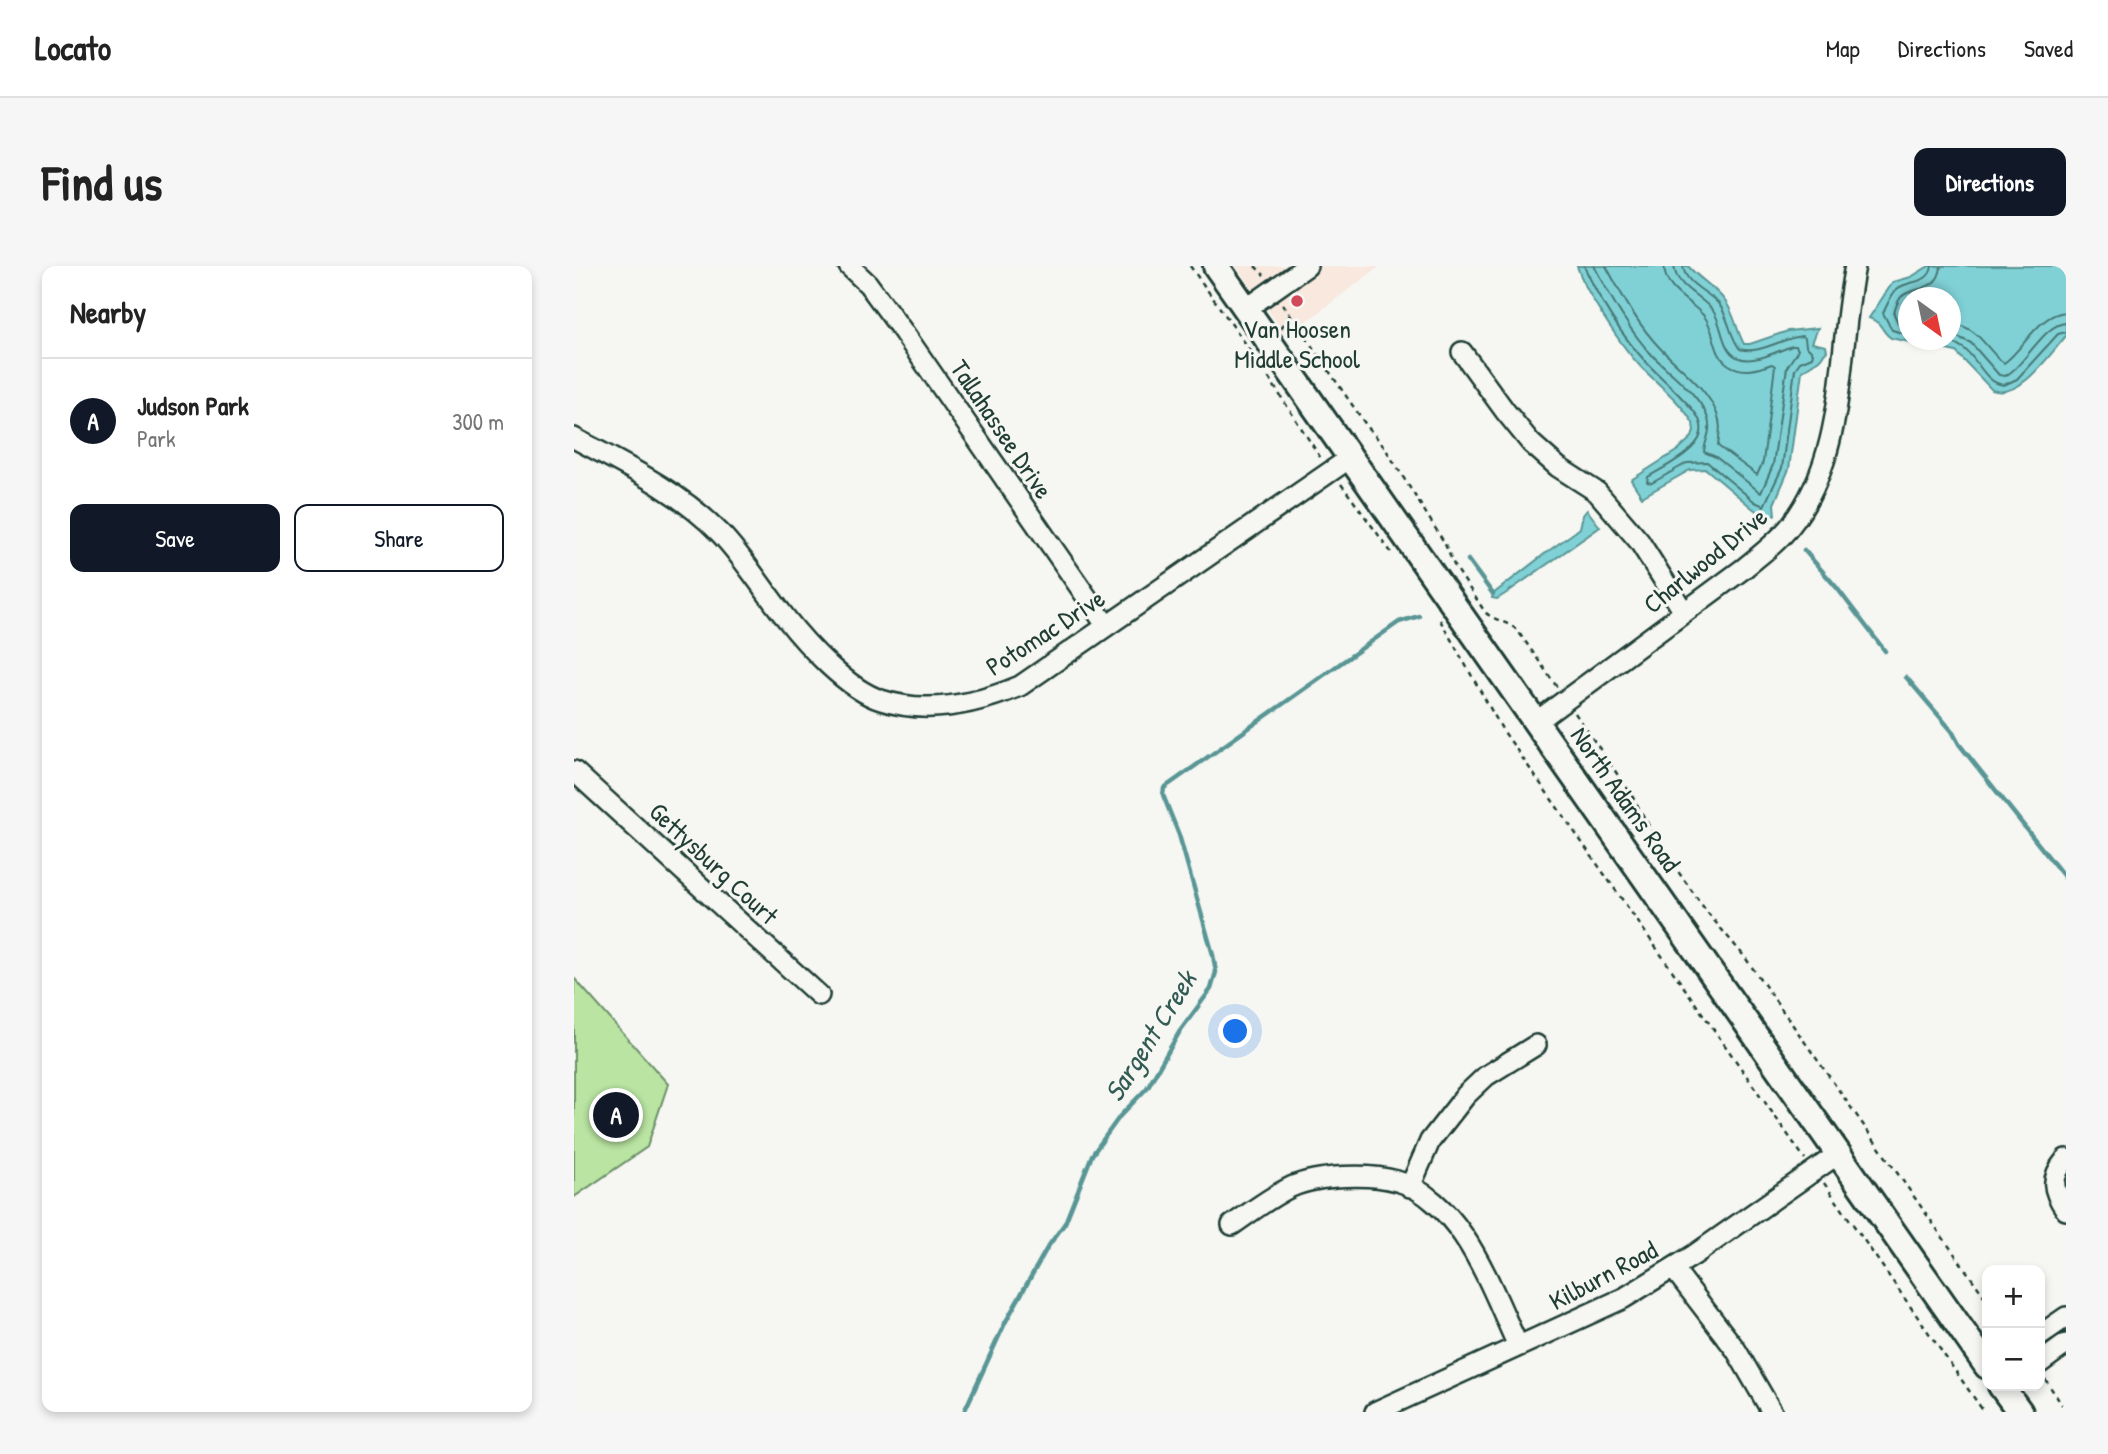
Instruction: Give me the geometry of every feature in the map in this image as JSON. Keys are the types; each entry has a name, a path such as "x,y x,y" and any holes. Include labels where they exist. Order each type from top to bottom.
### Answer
{"main road":[{"name":"North Adams Road","path":"1216,266 1982,1359"},
{"path":"2007,1391 2020,1412"}],"street":[{"name":"Tallahassee Drive","path":"849,266 868,284 904,333 1106,625"},
{"path":"1246,309 1307,266"},
{"name":"Charlwood Drive","path":"1536,722 1772,545 1791,525 1811,493 1827,457 1855,266"},
{"path":"1462,352 1531,443 1558,467 1597,492 1639,541 1684,612"},
{"name":"Potomac Drive","path":"574,439 657,483 692,507 721,534 818,655 845,679 879,700 916,707 938,707 994,697 1020,686 1350,458"},
{"name":"Gettysburg Court","path":"574,771 818,995"},
{"path":"1410,1187 1430,1140 1466,1096 1486,1076 1536,1045"},
{"name":"Kilburn Road","path":"1375,1412 1624,1298 1673,1268 1838,1154"},
{"path":"2060,1166 2054,1186 2066,1210"},
{"path":"1232,1225 1293,1186 1335,1177 1399,1181 1429,1198 1448,1216 1463,1236 1518,1346"},
{"path":"1673,1268 1736,1350 1772,1412"},
{"path":"2045,1332 2066,1317"},
{"path":"2045,1363 2066,1344"}],"path":[{"path":"1190,266 1259,362 1321,459"},
{"path":"1255,266 1266,278"},
{"path":"1282,303 1366,425 1383,445 1485,612 1518,631 1561,692"},
{"path":"1282,327 1291,314"},
{"path":"1344,488 1392,554"},
{"path":"1440,621 1502,729 1807,1161"},
{"path":"1573,710 1631,794 1662,849 1707,912 1744,956 1982,1293"},
{"path":"1822,1180 1984,1412"},
{"path":"2045,1376 2066,1411"}],"shaded area":[{"name":"Van Hoosen Middle School","path":"1236,266 1380,266 1287,336"}],"green space":[{"path":"574,978 668,1084 647,1147 574,1197"}],"water":[{"path":"1577,266 1688,266 1725,301 1744,344 1788,331 1818,328 1812,343 1826,346 1827,351 1802,371 1789,469 1774,504 1775,515 1759,513 1706,469 1690,470 1642,497 1631,480 1678,450 1692,437 1693,423 1676,400 1641,367 1624,346 1596,304"},
{"path":"1929,266 2063,266 2066,275 2066,336 2024,382 2003,391 1992,390 1956,352 1947,350 1961,350 1961,287 1898,287 1898,340 1891,338 1877,322 1869,318 1893,282 1911,277"},
{"path":"1587,510 1600,527 1505,594 1497,599 1492,598 1493,594 1580,528"}],"waterway":[{"path":"1804,550 1885,651"},
{"path":"1468,560 1493,594"},
{"name":"Sargent Creek","path":"964,1412 1005,1323 1047,1248 1065,1223 1092,1155 1120,1116 1147,1088 1180,1031 1211,989 1216,972 1213,955 1179,835 1163,795 1164,788 1399,622 1419,616"},
{"path":"1906,677 1952,731 1959,744 2066,879"}],"place":[{"name":"Van Hoosen Middle School","path":"1297,301"},
{"name":"Judson Park","path":"616,1115"}]}
